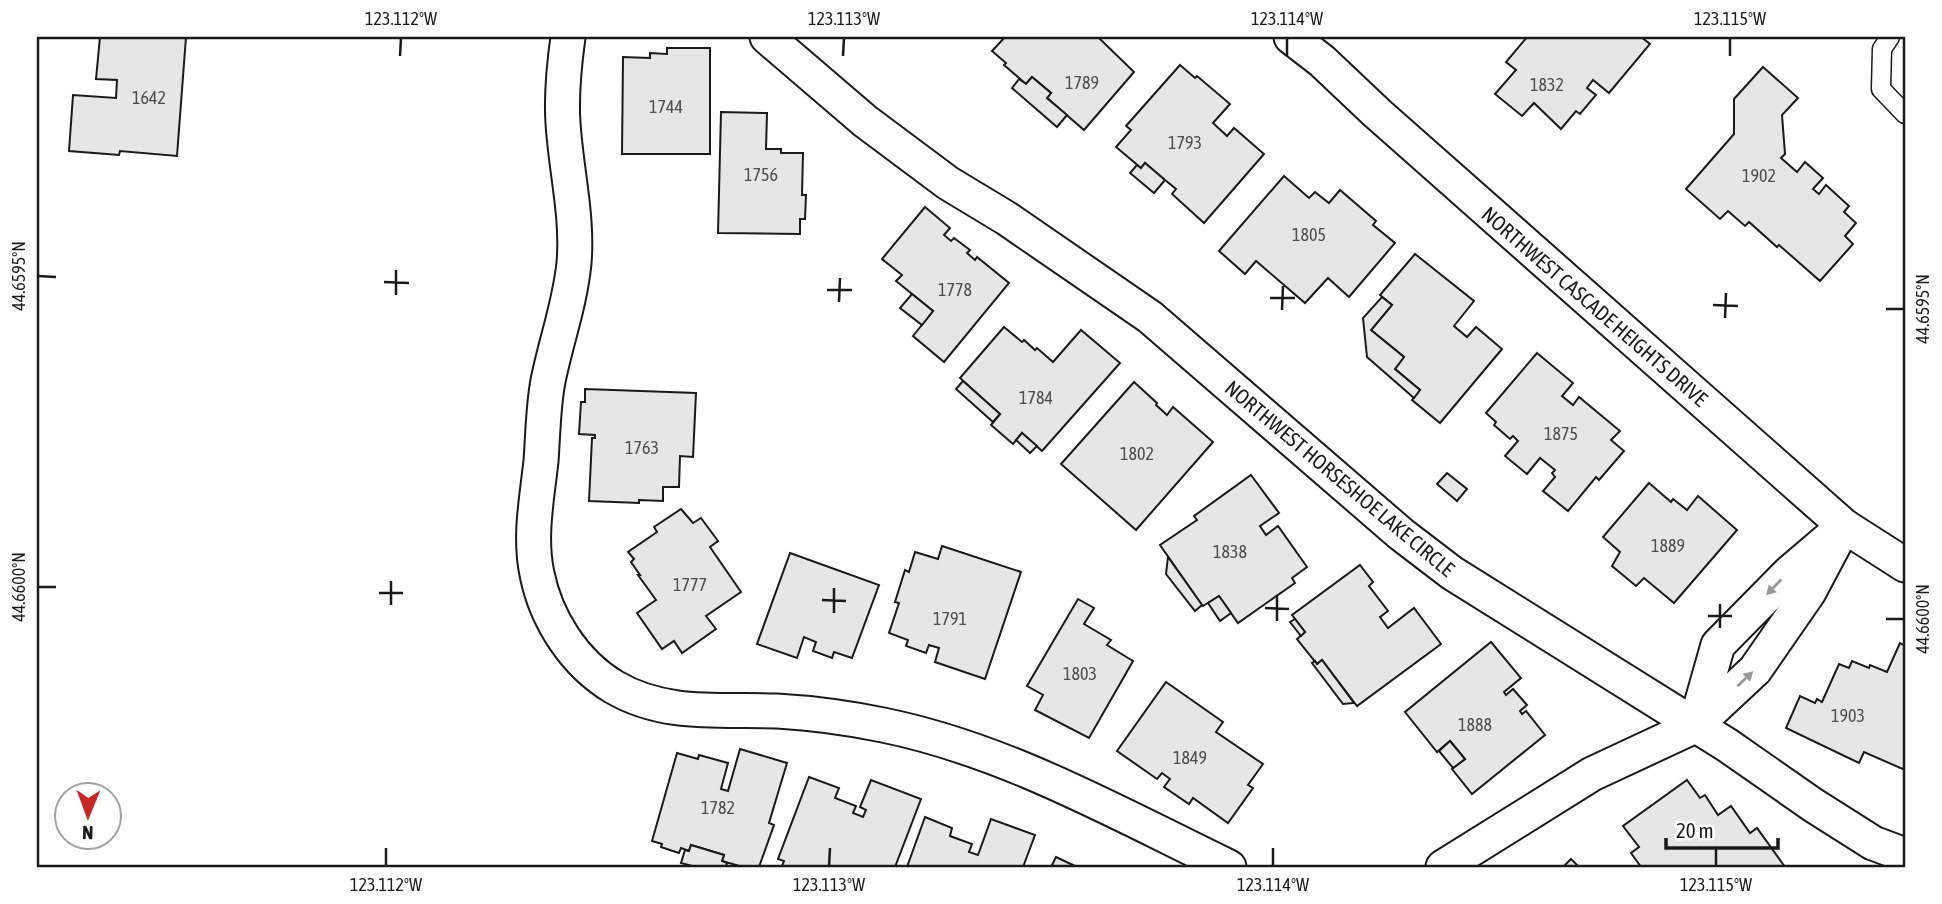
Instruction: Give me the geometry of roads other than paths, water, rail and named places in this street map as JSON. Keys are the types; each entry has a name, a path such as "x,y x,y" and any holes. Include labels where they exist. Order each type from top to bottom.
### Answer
{"street":[{"path":"568,37 562,80 563,124 576,220 574,264 566,312 548,382 533,542 536,572 544,602 559,634 589,668 614,687 648,703 692,711 780,712 881,724 939,738 999,758 1229,867"},
{"name":"NORTHWEST HORSESHOE LAKE CIRCLE","path":"767,37 865,121 948,183 1006,218 1150,317 1401,534 1452,573 1874,843 1905,855"},
{"name":"NORTHWEST CASCADE HEIGHTS DRIVE","path":"1291,37 1322,61 1377,113 1844,526 1905,565"},
{"path":"1443,867 1592,774 1695,726 1755,670 1809,592 1844,526"}],"lane":[{"path":"1890,37 1882,49 1881,89 1905,114"}]}
